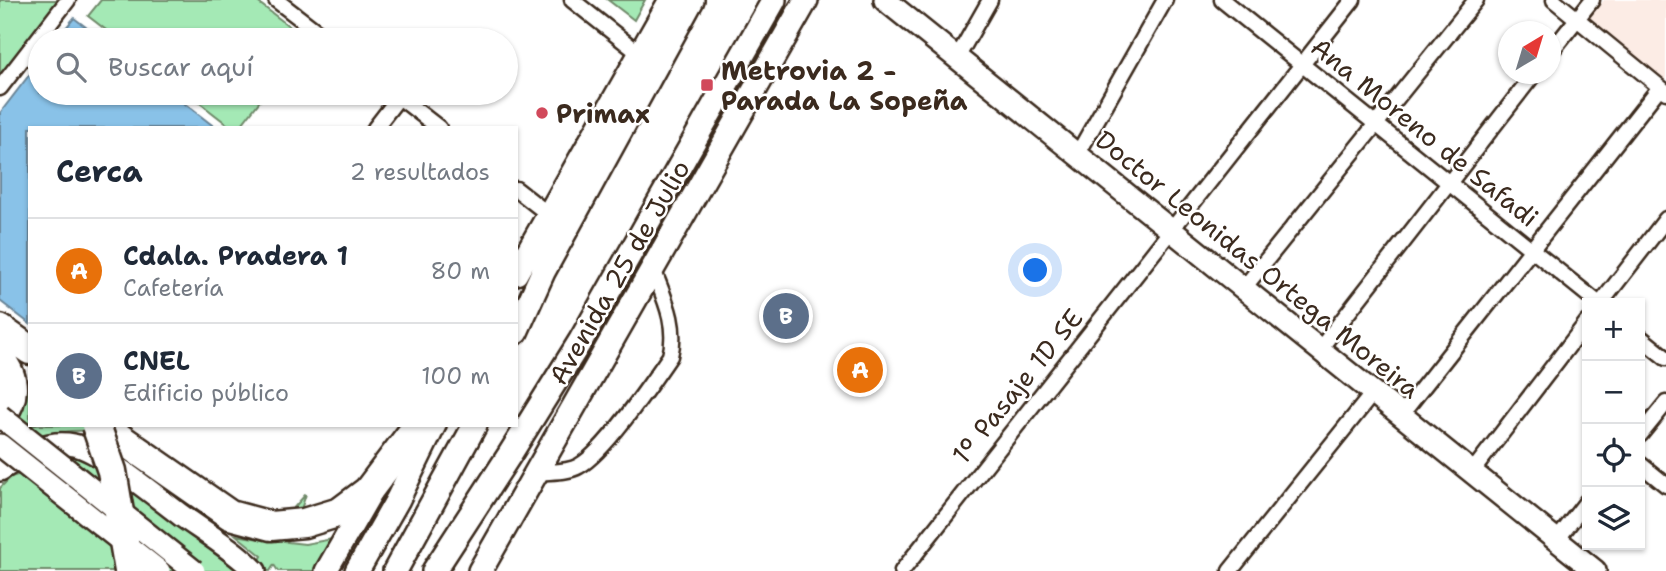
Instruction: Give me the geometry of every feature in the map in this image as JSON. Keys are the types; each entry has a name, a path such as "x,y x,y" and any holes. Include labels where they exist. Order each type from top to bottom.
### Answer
{"highway":[{"path":"0,328 28,349"},
{"path":"0,357 28,374"},
{"path":"0,357 13,388 12,400 0,417"},
{"path":"100,427 112,471 129,571"},
{"path":"102,427 230,515 271,526 304,523 340,512 368,491 417,427"}],"main road":[{"path":"518,270 671,0"},
{"path":"518,328 543,272 692,0"},
{"name":"Avenida 25 de Julio","path":"434,571 581,340 774,0"},
{"name":"Avenida 25 de Julio","path":"480,571 806,0"},
{"path":"518,303 543,272"},
{"path":"536,473 581,340"},
{"path":"357,571 398,499 433,427"},
{"path":"395,571 474,427"}],"street":[{"path":"46,28 68,0"},
{"path":"276,0 312,28"},
{"path":"572,0 640,54"},
{"name":"Doctor Leonidas Ortega Moreira","path":"885,0 1595,571"},
{"path":"957,58 990,0"},
{"path":"1077,155 1165,0"},
{"name":"Ana Moreno de Safadi","path":"1222,0 1594,298"},
{"name":"1º Pasaje 1D SE","path":"902,571 1353,0"},
{"path":"1243,289 1476,0"},
{"path":"1401,415 1531,249 1663,89 1554,0"},
{"path":"1561,39 1592,0"},
{"path":"0,88 28,52"},
{"path":"1320,350 1526,84"},
{"path":"376,126 390,105"},
{"path":"410,105 436,126"},
{"path":"518,191 548,214"},
{"path":"1604,298 1666,219"},
{"path":"536,473 570,469 583,463 603,444 670,356 674,341 671,317 653,269"},
{"path":"1472,472 1582,329"},
{"path":"1645,341 1666,358"},
{"path":"1230,571 1373,393"},
{"path":"1645,429 1666,403"},
{"path":"0,417 194,571"},
{"path":"0,444 159,571"},
{"path":"0,470 25,453 47,444 75,445 93,453 127,476 255,571"},
{"path":"326,571 387,468"},
{"path":"1645,468 1666,485"},
{"path":"1556,540 1582,507"}],"shaded area":[{"path":"1604,0 1666,0 1666,83 1588,19"}],"green space":[{"path":"0,0 61,0 39,28 28,28 28,42 0,77"},
{"path":"101,0 255,0 291,28 104,28 88,16"},
{"path":"608,0 645,0 634,20"},
{"path":"202,105 257,105 241,126 229,126"},
{"path":"26,380 28,427 88,427 87,431 52,434 0,458 0,435 12,423 24,396"},
{"path":"74,457 89,460 100,467 238,571 0,571 0,488 11,477"},
{"path":"306,494 296,525 287,542 305,544 332,539 315,571 278,571 274,565 270,571 254,571 262,556 236,535 271,541 283,520"}],"water":[{"path":"74,18 87,28 66,28"},
{"path":"28,77 28,105 186,105 213,126 28,126 28,322 0,301 0,113"}],"place":[{"name":"Metrovia 2 - Parada La Sopeña","path":"707,85"},
{"name":"Primax","path":"542,113"},
{"name":"CNEL","path":"786,316"},
{"name":"Cdala. Pradera 1","path":"860,370"}]}
